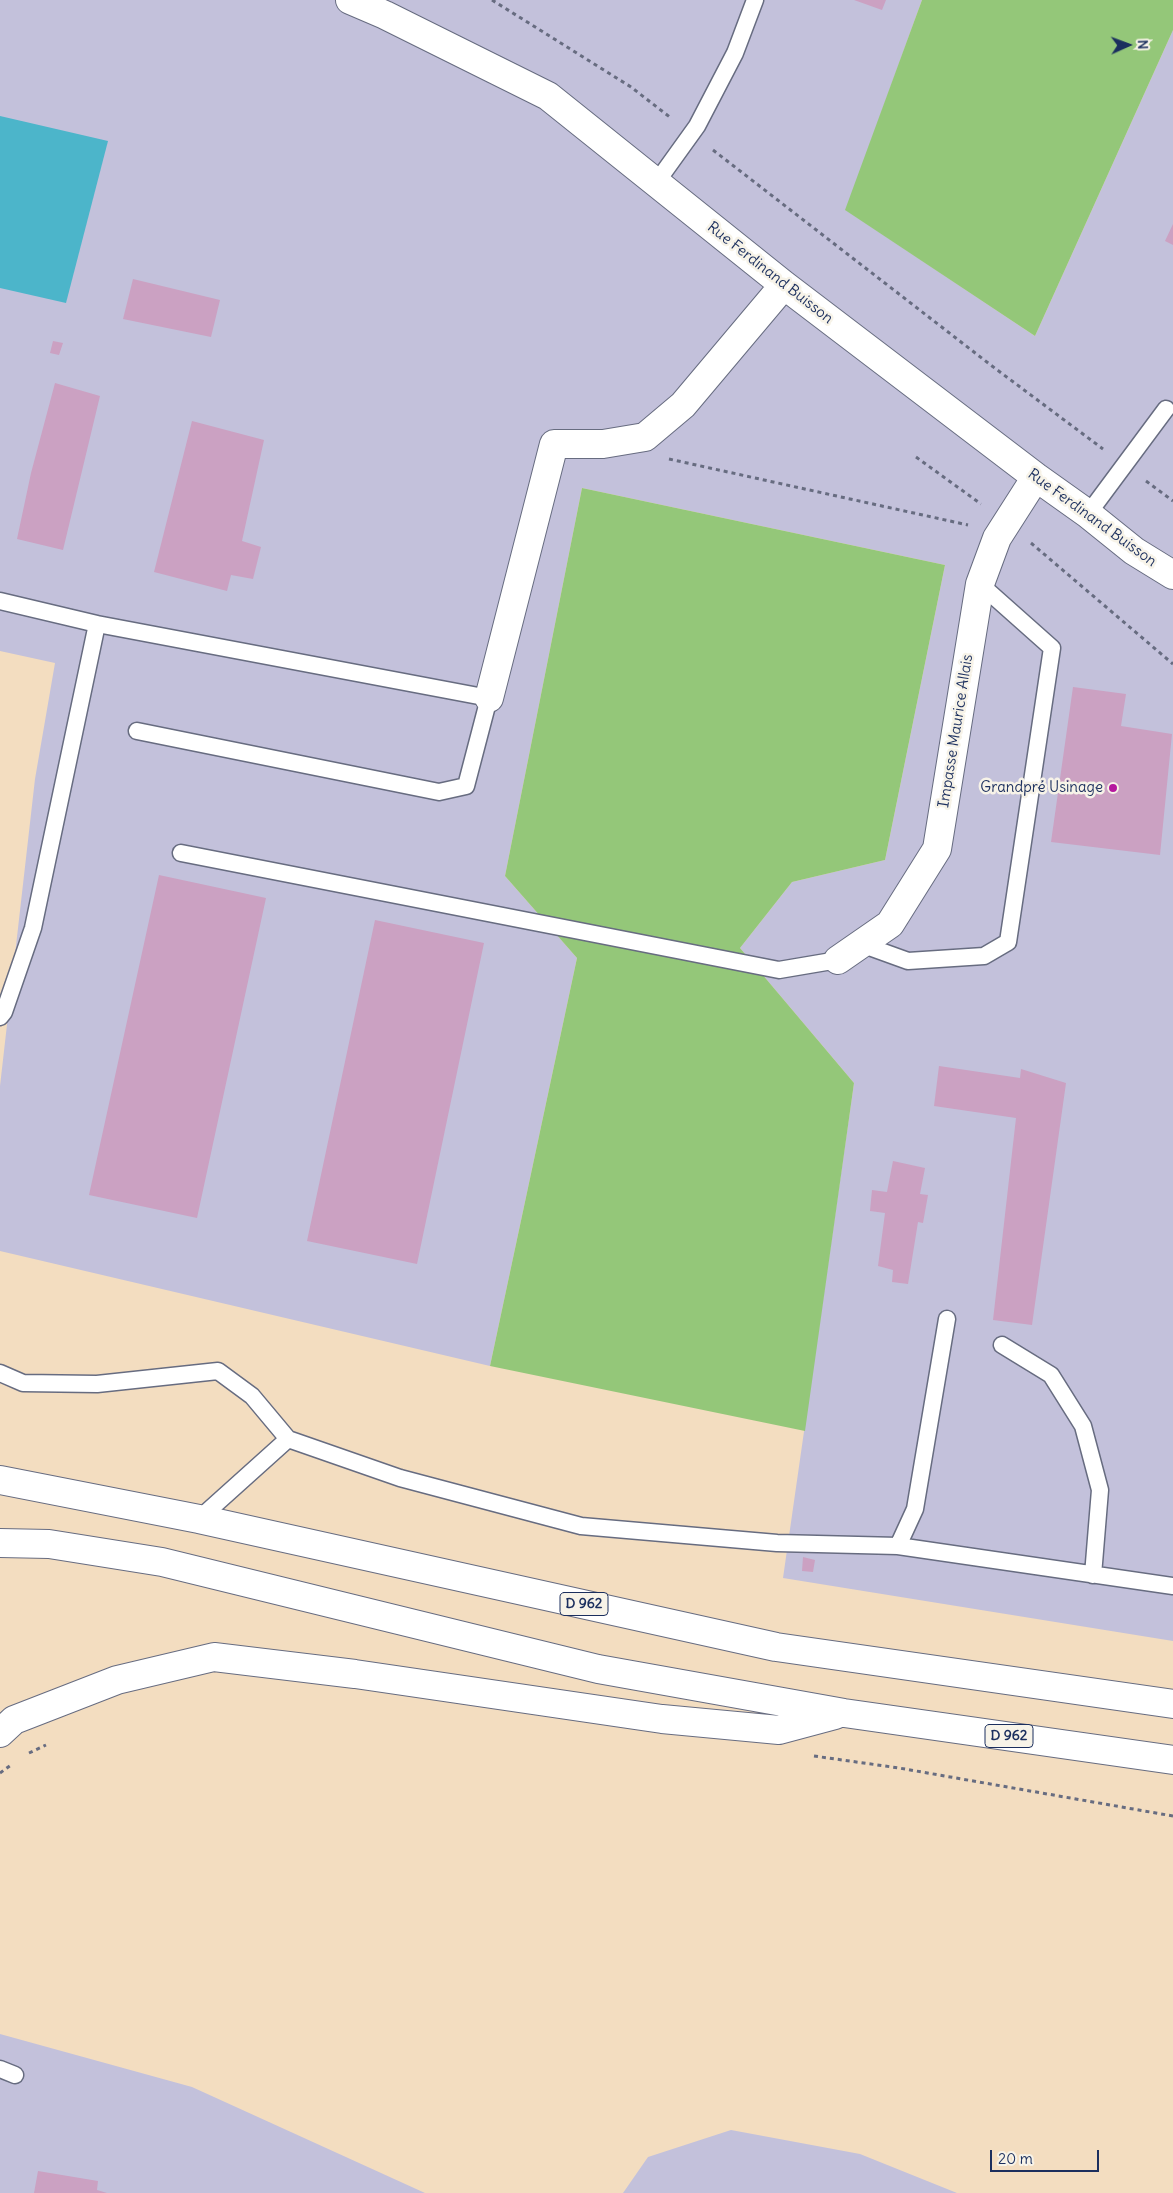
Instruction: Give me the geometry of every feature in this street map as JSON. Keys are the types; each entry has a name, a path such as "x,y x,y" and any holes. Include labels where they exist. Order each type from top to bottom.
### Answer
{"main road":[{"name":"Rue Ferdinand Buisson","path":"350,0 385,15 548,96 784,285 1036,477 1088,514 1134,551 1173,575"},
{"path":"489,698 554,444 603,444 645,437 683,405 784,285"},
{"name":"Impasse Maurice Allais","path":"838,960 890,924 937,848 980,584 1004,527 1036,477"},
{"name":"D 962","path":"0,1480 199,1519 776,1647 1173,1704"},
{"name":"D 962","path":"0,1543 49,1544 162,1562 598,1669 844,1712 1173,1760"},
{"path":"0,1733 14,1720 117,1680 214,1657 355,1674 662,1719 779,1730 844,1712"}],"lane":[{"path":"656,183 692,134 735,53 754,0"},
{"path":"1088,514 1166,409"},
{"path":"861,944 908,961 984,956 1008,942 1052,648 980,584"},
{"path":"0,601 96,624 489,698 466,786 439,792 137,731"},
{"path":"0,1017 4,1012 33,928 96,624"},
{"path":"181,854 780,970 838,960"},
{"path":"898,1546 915,1509 946,1320"},
{"path":"1002,1345 1051,1375 1083,1426 1100,1490 1093,1574"},
{"path":"0,1373 23,1382 97,1384 218,1371 252,1396 288,1438 400,1478 581,1526 777,1543 898,1546 1173,1586"},
{"path":"199,1519 288,1438"}],"path":[{"path":"492,0 631,87 992,366 1173,501"},
{"path":"661,457 1004,527"},
{"path":"916,457 1173,664"}],"shaded area":[{"path":"0,0 922,0 846,210 1035,336 1173,30 1173,1641 783,1578 854,1083 740,948 792,882 885,860 945,565 582,488 505,876 577,958 490,1366 0,1251 0,1086 35,779 55,663 0,651"},
{"path":"0,2034 192,2087 425,2193 0,2193"},
{"path":"731,2130 860,2154 957,2193 623,2193 648,2157"}],"green space":[{"path":"922,0 1173,0 1173,30 1035,336 845,210"},
{"path":"582,488 945,565 885,860 792,882 740,948 854,1083 805,1431 490,1366 577,958 505,876"}],"water":[{"path":"0,116 108,141 66,303 0,288"}],"building":[{"path":"854,0 886,0 882,10"},
{"path":"1173,224 1173,245 1165,241"},
{"path":"133,279 220,300 211,337 123,319"},
{"path":"53,341 63,343 59,355 50,353"},
{"path":"55,383 100,396 63,550 17,539 31,473"},
{"path":"192,421 264,440 242,541 261,547 253,579 231,575 227,591 154,572"},
{"name":"Grandpré Usinage","path":"1073,687 1126,694 1121,726 1172,734 1160,855 1051,842"},
{"path":"159,875 266,898 197,1218 89,1195"},
{"path":"375,920 484,943 417,1264 307,1241"},
{"path":"939,1066 1020,1078 1021,1069 1066,1083 1032,1325 993,1320 1016,1118 934,1106"},
{"path":"893,1161 925,1168 920,1194 928,1195 923,1223 918,1222 908,1284 892,1282 893,1270 878,1266 885,1213 870,1211 872,1190 887,1192"},
{"path":"803,1557 815,1560 813,1572 802,1571"},
{"path":"38,2171 98,2181 97,2190 107,2193 34,2193"}],"place":[{"name":"Grandpré Usinage","path":"1113,788"}]}
